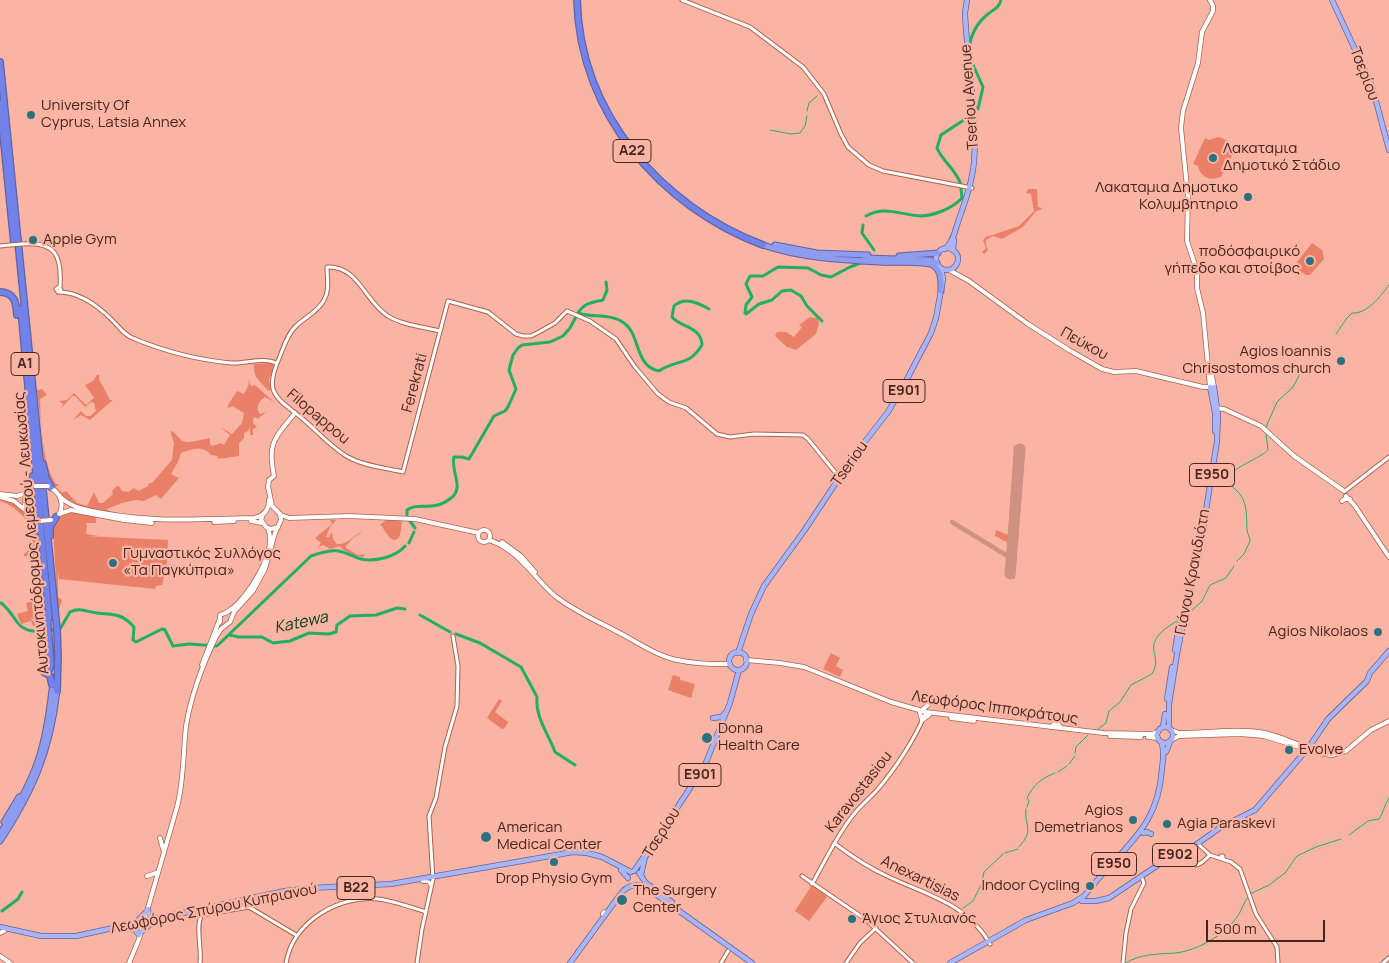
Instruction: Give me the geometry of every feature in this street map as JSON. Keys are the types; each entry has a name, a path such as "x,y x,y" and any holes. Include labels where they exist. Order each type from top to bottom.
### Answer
{"highway":[{"name":"A22","path":"578,0 583,48 594,82 610,117 630,149 660,181 691,208 725,228 785,250 826,256 929,260 939,266"},
{"name":"Αυτοκινητόδρομος Λεμεσού - Λευκωσίας","path":"0,62 58,676 54,689 49,741 34,784 0,842"},
{"name":"A1","path":"0,103 7,149 27,384 52,619"},
{"name":"A22","path":"763,243 824,253 902,256 938,253"},
{"path":"763,243 784,251 846,260 931,264 940,272 941,291"},
{"path":"0,292 9,293 16,300 33,478 29,491"},
{"path":"19,292 28,436"},
{"path":"26,323 42,461 50,487"},
{"path":"26,394 27,384"},
{"path":"54,689 50,676 44,672 49,670 51,664 53,631 50,533 55,517"},
{"path":"32,518 39,533 45,595 52,619"},
{"name":"A1","path":"0,834 19,804 36,766 54,689"},
{"path":"0,829 34,768 43,740"},
{"path":"0,847 20,815 34,784"},
{"path":"5,820 27,787"}],"main road":[{"name":"Tseriou Avenue","path":"953,250 952,244 971,187 976,164 966,39 965,13 967,0"},
{"path":"1210,0 1213,11 1202,32 1198,63 1183,111 1181,128 1188,197 1187,241 1197,271 1197,288 1203,313 1211,385"},
{"name":"Τσερίου","path":"1332,0 1372,86 1389,150"},
{"name":"Tseriou Avenue","path":"945,249 953,236 971,187 974,162 974,125"},
{"path":"956,266 949,270 939,266 938,253 945,249 953,250 958,259 956,272 959,277"},
{"name":"Tseriou","path":"740,653 751,614 764,586 804,531 853,457 888,412 931,333 938,308 943,275 939,266"},
{"name":"Tseriou","path":"840,478 890,413 913,374 938,317 946,274 949,270"},
{"name":"Πεύκου","path":"949,270 969,281 1028,324 1102,369 1114,372 1141,372 1203,387 1211,385"},
{"name":"Γιάνου Κρανιδιότη","path":"1162,727 1165,723 1177,636 1199,538 1215,437 1216,408 1211,394 1211,385"},
{"name":"Γιάνου Κρανιδιότη","path":"1170,729 1169,704 1177,654 1186,604 1199,552 1217,441 1218,415 1211,385"},
{"path":"1203,387 1209,390 1211,394"},
{"path":"1216,408 1261,426 1294,456 1346,493 1389,557"},
{"path":"1218,415 1224,411 1230,412"},
{"path":"262,523 269,504 269,480 274,476 271,455 273,442 295,413"},
{"path":"0,495 17,496 36,486 42,485 50,487 68,504 82,509 138,519 167,521 254,518 259,517 270,509 289,519"},
{"path":"130,963 179,802 190,706 210,646 218,632 230,622 236,609 249,596 261,577 279,525 279,513 272,506 268,486"},
{"path":"29,491 24,504 32,518 39,522 71,510 147,522 250,520 258,521 268,529 270,538 267,553 258,576 244,598 226,613 220,615 218,627 187,712 178,795 146,911 131,926 139,934"},
{"path":"1342,501 1346,493"},
{"path":"55,517 62,505 58,494"},
{"path":"0,495 14,501 27,511"},
{"path":"268,529 289,519 400,519 416,520 479,535"},
{"path":"479,535 483,530 487,531 490,539 512,553 562,601 655,652 692,663 729,662 737,671 744,668 746,662 740,653 732,655 729,662"},
{"path":"479,535 482,542 490,539"},
{"path":"1199,552 1203,548 1207,549"},
{"path":"226,613 231,618"},
{"path":"219,621 226,625"},
{"name":"E902","path":"1084,898 1092,901 1109,898 1167,859 1182,853 1221,827 1255,810 1302,756 1328,719 1367,681 1370,673 1389,651"},
{"name":"Λεωφόρος Ιπποκράτους","path":"746,662 792,666 813,672 905,709 925,714 1115,737 1152,737 1160,740"},
{"name":"Λεωφόρος Ιπποκράτους","path":"746,662 780,663 804,667 925,714 1121,734 1152,734 1158,732"},
{"name":"Τσερίου","path":"636,885 641,882 645,858 705,765 729,706 736,684 737,671"},
{"name":"E901","path":"725,712 737,671"},
{"path":"719,728 719,721 713,718 721,717 725,712"},
{"name":"Τσερίου","path":"597,925 702,766 725,712"},
{"path":"922,720 925,714"},
{"path":"922,720 925,714"},
{"path":"1050,727 1054,724 1055,720 1062,728"},
{"path":"1389,720 1372,730 1341,754 1328,755 1308,748 1274,735 1254,732 1179,733 1162,727 1158,732 1160,740 1170,741 1179,736 1255,735 1272,738 1300,747 1308,748 1314,749 1328,753 1341,751 1378,724 1389,720"},
{"path":"1170,729 1173,735 1170,741"},
{"name":"E950","path":"1084,898 1136,838 1148,821 1158,798 1160,787 1163,750 1160,740"},
{"name":"E950","path":"950,963 1027,922 1084,898 1143,833 1156,811 1164,783 1166,750 1170,741"},
{"path":"1313,742 1314,749"},
{"path":"1300,747 1302,756"},
{"path":"1139,821 1148,821"},
{"path":"1143,833 1148,832 1150,834"},
{"path":"163,850 160,837 164,837 168,833"},
{"name":"Λεωφόρος Σπύρου Κυπριανού","path":"198,911 296,892 381,887 423,881 575,852 587,852 602,857 642,876"},
{"name":"Λεωφόρος Σπύρου Κυπριανού","path":"1,930 29,935 76,936 142,924 296,890 380,885 435,878 575,854 592,856 608,862 623,872 636,885"},
{"path":"147,876 153,875 156,872"},
{"path":"642,876 654,890 756,963"},
{"path":"570,963 622,892 636,885 647,888 728,944 752,963"},
{"path":"139,934 155,921 146,911"},
{"name":"E950","path":"956,963 990,942"},
{"path":"0,956 10,963"}],"street":[{"path":"682,0 750,27 802,68 824,94 850,150 869,165 883,171 971,187"},
{"path":"0,246 43,244 54,252 60,265 59,289 97,306 124,333 142,342 172,352 228,362 266,360 276,363"},
{"name":"Filopappou","path":"403,472 369,464 348,456 274,394 271,378 276,363 293,329 318,309 325,299 328,284 327,266 344,269 353,276 376,306 386,315 399,321 440,331"},
{"name":"Ferekrati","path":"403,472 448,301 488,312 516,334 523,336 531,336 539,332 555,323 567,312 581,316 616,339 634,367 658,394 669,402 689,410 713,432 730,437 754,434 803,435 840,478"},
{"path":"1346,493 1389,457"},
{"path":"417,963 426,912 435,878 429,816 436,798 443,756 457,706 458,666 453,636"},
{"name":"Karavostasiou","path":"812,884 834,843 853,815 881,785 900,759 922,720"},
{"name":"Anexartisias","path":"834,843 868,866 952,905 978,926 990,942"},
{"path":"1198,844 1210,854 1221,857 1240,869 1256,914 1277,947 1278,963"},
{"path":"1182,853 1191,864 1196,866 1210,854"},
{"path":"802,876 876,928 913,963"},
{"path":"1123,963 1131,909 1144,882 1142,876"},
{"path":"423,881 430,883 432,890"},
{"path":"286,963 296,935 322,913 340,904 354,900 385,900 426,912"},
{"path":"200,963 199,920 202,916 249,907 296,935"},
{"path":"846,963 860,943 876,928"},
{"path":"721,963 728,951 728,944"},
{"path":"728,951 734,949"},
{"path":"1383,963 1389,958"}],"shaded area":[{"name":"Λακαταμια Δημοτικό Στάδιο","path":"1218,137 1229,142 1234,152 1221,177 1206,178 1198,166 1193,164 1205,138 1209,140"},
{"path":"1028,189 1037,189 1038,207 1042,208 1036,211 1023,227 1002,239 993,236 986,240 988,250 984,254 982,252 986,248 983,240 986,237 1019,226 1034,211 1031,194 1026,193"},
{"name":"ποδόσφαιρικό γήπεδο και στοίβος","path":"1312,243 1322,250 1324,259 1310,275 1306,275 1297,269 1296,263"},
{"path":"810,317 817,317 819,322 816,334 796,350 787,347 775,336 777,332 786,332 794,337 802,327 799,325"},
{"path":"270,363 274,365 269,380 271,389 269,391 254,372 254,364"},
{"path":"99,375 99,379 110,400 113,400 90,420 81,415 73,420 81,411 86,416 90,416 96,411 94,403 91,402 85,407 75,396 72,396 61,409 63,404 59,401 67,400 74,393 86,405 94,398 85,385 93,381"},
{"path":"248,379 251,386 255,385 274,402 265,397 259,403 258,409 260,414 266,412 258,419 255,417 253,419 253,423 257,427 253,429 253,435 250,435 250,427 244,433 244,438 239,443 239,456 218,459 217,456 201,449 193,449 181,453 171,474 179,478 161,499 156,495 144,501 136,500 122,503 107,509 112,513 103,512 68,500 54,487 49,479 45,464 42,436 45,455 51,476 56,484 59,484 56,487 62,493 66,491 77,503 87,506 94,492 99,503 103,503 113,494 112,491 117,486 122,491 128,492 134,488 139,491 148,486 149,483 152,483 172,460 174,443 170,431 186,442 210,438 212,446 221,443 224,445 230,435 220,427 232,434 242,423 244,413 232,406 228,408 237,391 244,394 249,384"},
{"path":"42,389 47,395 40,399 42,426 37,390"},
{"path":"1014,445 1025,450 1015,579 1012,578 1022,449 1017,447 1010,544 995,536 996,530 1008,535"},
{"path":"0,498 12,503 23,511 36,527 39,550 36,550 36,555 31,559 31,556 24,556 31,548 31,542 35,536 30,525 11,506 0,501"},
{"name":"Γυμναστικός Συλλόγος «Τα Παγκύπρια»","path":"69,512 96,516 96,523 85,523 87,524 86,534 99,536 86,536 168,540 167,562 162,585 156,586 155,589 59,579 58,571 58,597 62,600 58,613 53,529 55,523"},
{"path":"330,520 336,520 330,527 326,537 329,537 332,532 333,539 337,544 344,543 363,532 353,538 346,548 358,555 365,554 363,557 347,552 340,546 330,549 323,545 318,547 321,543 315,538 332,524"},
{"path":"386,520 402,521 400,536 394,540 391,539 380,525"},
{"path":"35,600 41,616 32,619 30,616 32,621 40,617 42,622 33,626 31,621 21,624 17,614 28,611 26,603"},
{"path":"831,653 840,658 836,666 843,670 840,677 823,669"},
{"path":"673,675 680,677 680,680 695,684 691,698 668,690"},
{"path":"499,699 502,701 495,712 508,722 505,728 502,729 487,718"},
{"path":"813,883 827,897 809,921 795,911"}],"waterway":[{"path":"969,50 977,26 998,7 1001,0"},
{"path":"970,58 983,87 978,109"},
{"path":"807,111 809,103 817,96"},
{"path":"770,130 791,134 800,133 805,126 807,116"},
{"path":"961,185 937,148 941,135 970,116"},
{"path":"866,216 880,211 920,216 937,213 954,205 962,198 961,188"},
{"path":"863,225 862,233 874,250"},
{"path":"745,313 746,305 752,297 746,284 750,276 763,276 778,267 808,268 821,275 831,277 863,262"},
{"path":"578,313 586,305 603,300 607,290 606,282"},
{"path":"1336,334 1352,313 1358,313 1368,308 1389,285"},
{"path":"746,314 759,304 772,300 782,291 791,290 801,296 807,306 822,321"},
{"path":"415,528 407,517 407,510 416,506 438,505 455,494 457,484 453,462 454,457 469,459 494,416 505,411 508,407 516,389 509,370 513,355 522,345 550,342 563,336 578,313 613,318 624,323 629,328 645,363 659,371 692,357 702,345 698,334 672,317 674,306 687,301 709,309"},
{"path":"1266,427 1277,402 1293,387 1306,363"},
{"path":"1237,561 1244,554 1250,541 1247,531 1245,504 1240,495 1230,485 1230,478 1235,470 1268,450 1266,433"},
{"path":"409,543 414,532"},
{"path":"1,603 21,626 31,631 60,629 70,612 80,610 113,614 126,619 134,627 133,640 136,642 162,629 165,630 173,646 189,644 217,646 311,556 328,551 338,551 361,559 373,560 391,556 405,546"},
{"path":"1186,616 1202,601 1210,585 1226,578 1234,566"},
{"name":"Katewa","path":"229,635 262,637 273,643 290,641 309,633 329,634 336,632 337,625 350,616 376,615 397,608 405,609"},
{"name":"Katewa","path":"420,615 450,632"},
{"path":"1097,730 1106,723 1109,711 1120,702 1131,685 1152,674 1156,663 1155,641 1161,633 1177,621"},
{"name":"Katewa","path":"456,634 480,643 521,667 536,695"},
{"name":"Katewa","path":"537,697 540,718 555,752 575,765"},
{"path":"1075,753 1076,747 1088,735"},
{"path":"1069,764 1075,756"},
{"path":"1058,772 1067,766"},
{"path":"1027,807 1029,801 1027,798 1032,789 1046,777 1055,773"},
{"path":"1349,835 1368,821 1379,819 1389,798"},
{"path":"1019,847 1028,832 1026,809"},
{"path":"1250,894 1269,885 1285,873 1297,856 1316,847 1341,839"},
{"path":"1005,853 1018,849"},
{"path":"963,908 973,901 981,885 984,872 1003,854"},
{"path":"2,911 18,899 22,892"},
{"path":"1126,963 1143,956 1184,952 1202,945 1219,935 1234,921 1248,897"}],"taxiway":[{"path":"952,522 1009,557"},
{"path":"1011,563 1009,557 1012,554"}],"runway":[{"path":"1010,574 1020,449"}],"place":[{"name":"University Of Cyprus, Latsia Annex","path":"31,115"},
{"name":"Λακαταμια Δημοτικό Στάδιο","path":"1213,158"},
{"name":"Λακαταμια Δημοτικο Κολυμβητηριο","path":"1248,197"},
{"name":"Apple Gym","path":"33,240"},
{"name":"ποδόσφαιρικό γήπεδο και στοίβος","path":"1310,261"},
{"name":"Agios Ioannis Chrisostomos church","path":"1341,361"},
{"name":"Γυμναστικός Συλλόγος «Τα Παγκύπρια»","path":"113,563"},
{"name":"Agios Nikolaos","path":"1378,632"},
{"name":"Donna Health Care","path":"707,738"},
{"name":"Evolve","path":"1289,750"},
{"name":"Agios Demetrianos","path":"1133,820"},
{"name":"Agia Paraskevi","path":"1167,824"},
{"name":"American Medical Center","path":"486,837"},
{"name":"Drop Physio Gym","path":"554,862"},
{"name":"Indoor Cycling","path":"1090,886"},
{"name":"The Surgery Center","path":"622,900"},
{"name":"Άγιος Στυλιανός","path":"852,919"}]}
